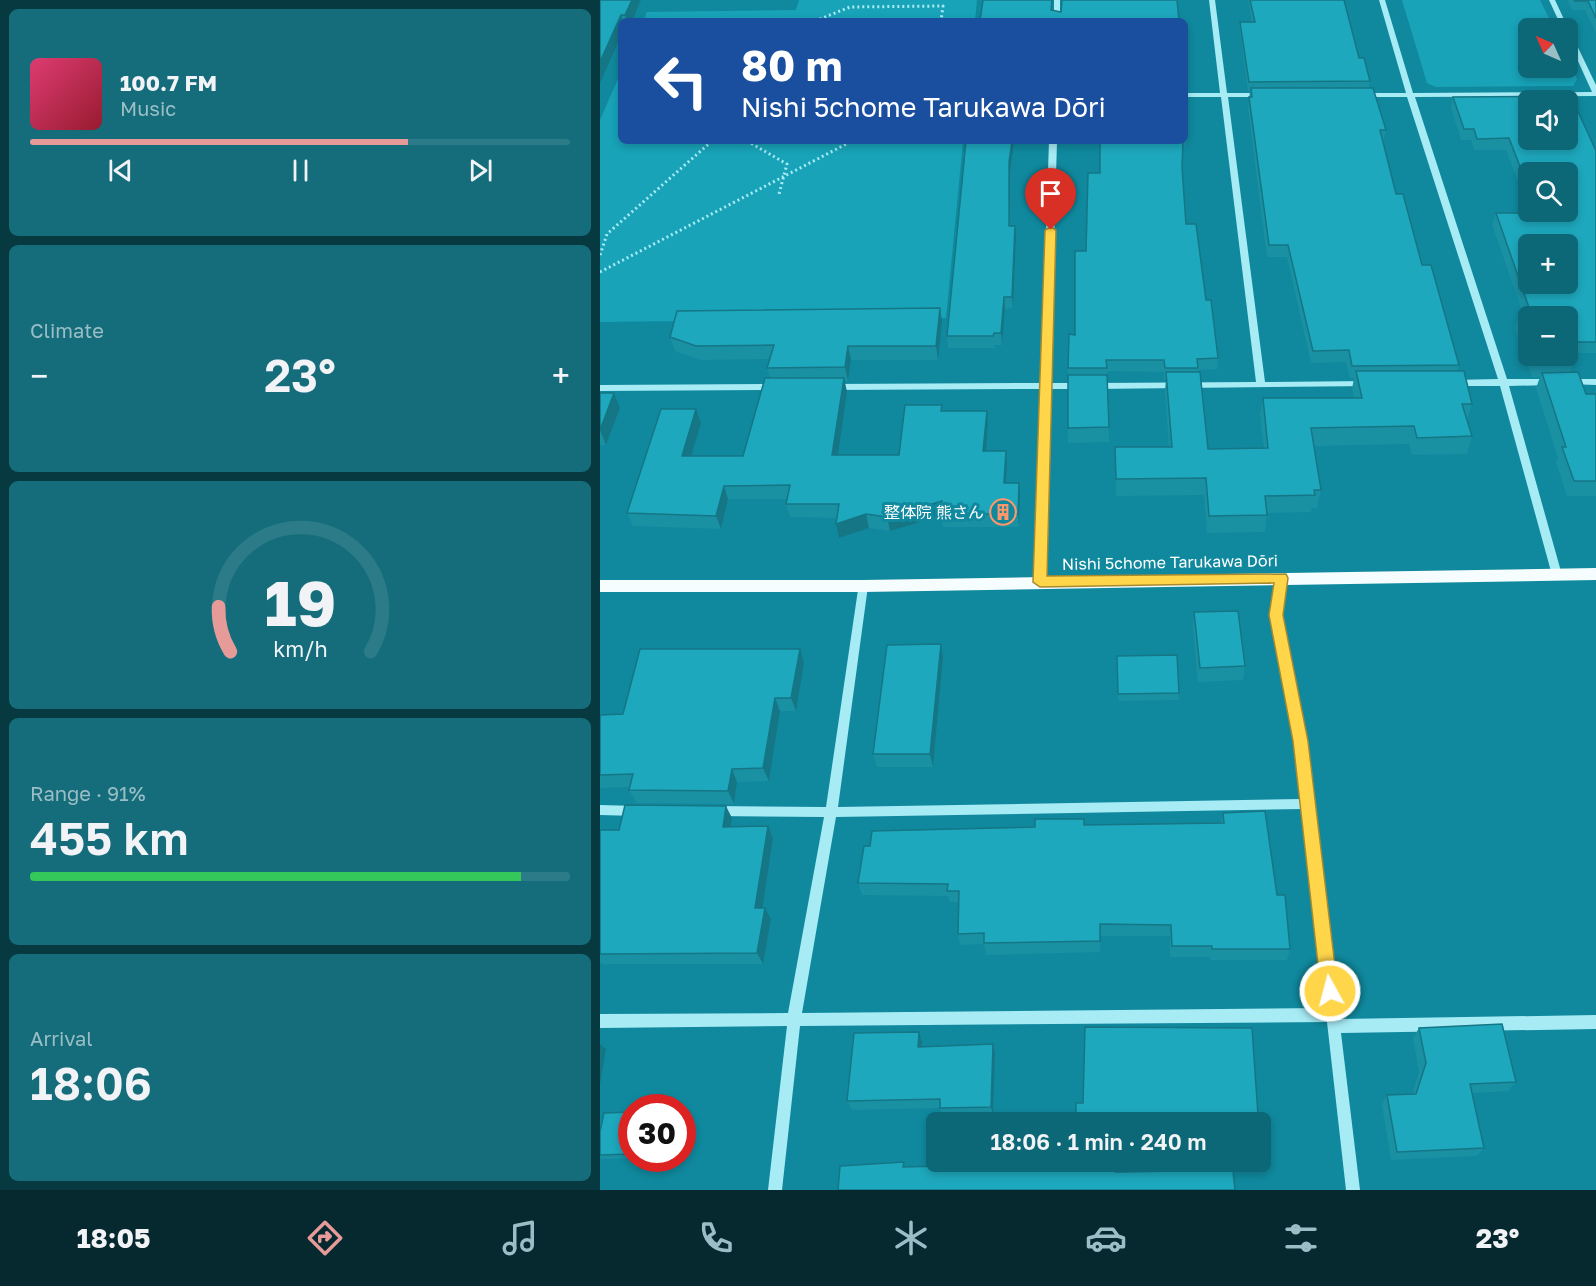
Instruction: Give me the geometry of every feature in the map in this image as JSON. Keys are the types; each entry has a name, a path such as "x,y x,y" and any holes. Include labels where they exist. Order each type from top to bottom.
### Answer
{"main road":[{"name":"Nishi 5chome Tarukawa Dōri","path":"600,586 863,586 1596,574"}],"street":[{"path":"1057,0 1057,18"},
{"path":"1212,0 1261,385"},
{"path":"1382,0 1410,94 1504,383 1557,575"},
{"path":"1552,0 1561,18"},
{"path":"1352,94 1596,93 1578,54"},
{"path":"1188,95 1270,95"},
{"path":"1040,582 1053,144"},
{"path":"1446,383 1596,382"},
{"path":"823,387 1376,384"},
{"path":"600,388 788,387"},
{"path":"1281,578 1276,615 1300,741 1353,1190"},
{"path":"775,1190 794,1019 831,812 863,586"},
{"path":"704,811 831,812 1308,804"},
{"path":"600,810 646,811"},
{"path":"600,1021 794,1019 1596,1022"}],"path":[{"path":"822,18 850,7 943,6 942,18"},
{"path":"600,255 608,234 709,144"},
{"path":"752,144 787,164 778,194"},
{"path":"600,272 846,144"}],"shaded area":[{"path":"799,0 977,0 975,18 644,18 647,12 796,10"},
{"path":"1402,0 1540,0 1549,18 1518,18 1518,78 1577,79 1573,86 1436,87 1427,83"},
{"path":"618,79 618,144 963,144 946,318 600,322 600,120"}],"building":[{"path":"600,0 632,0 625,15 618,18 600,62"},
{"path":"983,0 1052,0 1051,10 1061,12 1062,0 1177,0 1179,18 980,18"},
{"path":"1250,0 1344,0 1359,58 1364,58 1370,81 1249,82 1240,22 1255,22"},
{"path":"1574,0 1596,0 1596,18 1588,1"},
{"path":"1251,88 1373,88 1386,130 1380,130 1396,194 1403,194 1422,265 1431,265 1459,365 1352,366 1349,350 1313,351 1288,245 1269,245 1249,97 1252,97"},
{"path":"1518,96 1518,150 1578,150 1578,111 1596,151 1596,342 1578,342 1578,306 1529,306 1524,294 1578,294 1578,234 1518,234 1518,276 1496,213 1518,213 1518,222 1578,222 1578,162 1518,162 1509,138 1477,139 1474,129 1464,129 1453,97"},
{"path":"966,144 1012,144 1009,162 1009,226 1015,226 1012,297 1004,297 1001,333 994,333 993,336 947,336"},
{"path":"1100,144 1183,144 1186,224 1196,224 1206,300 1211,300 1218,358 1197,359 1198,368 1165,368 1164,360 1106,360 1107,368 1068,368 1069,334 1075,335 1075,251 1086,251 1088,173 1100,173"},
{"path":"940,308 936,346 848,346 845,367 767,368 774,345 696,346 670,337 677,311"},
{"path":"1356,371 1464,371 1472,404 1462,404 1472,436 1417,438 1414,426 1311,428 1321,490 1314,490 1315,495 1265,496 1267,515 1209,516 1206,478 1116,479 1115,447 1172,447 1166,372 1200,372 1208,449 1268,448 1263,398 1362,398"},
{"path":"1578,372 1586,394 1596,394 1596,481 1574,481 1562,447 1566,447 1542,373"},
{"path":"1068,375 1107,375 1109,427 1068,428"},
{"path":"765,378 844,378 832,455 899,455 905,405 942,405 941,411 987,411 983,451 1006,451 1004,483 1019,483 1018,514 941,514 942,501 887,517 866,514 836,524 839,504 786,504 790,485 724,486 716,516 627,513 661,409 696,409 682,456 743,456"},
{"path":"600,393 614,393 600,430"},
{"path":"1238,611 1245,666 1200,668 1194,612"},
{"path":"941,644 930,754 873,754 887,645"},
{"path":"640,649 800,649 791,698 775,698 763,768 732,769 728,791 629,790 633,774 600,775 600,715 623,714"},
{"path":"1177,655 1179,693 1118,694 1117,656"},
{"path":"625,805 726,806 723,827 768,826 755,908 765,908 757,953 600,954 600,830 619,830"},
{"path":"1265,811 1277,895 1285,895 1290,949 1212,949 1212,946 1172,946 1171,925 1100,924 1100,941 984,943 984,933 958,934 959,891 947,891 948,884 858,883 864,846 870,846 872,831 1035,827 1035,819 1084,819 1084,825 1224,823 1223,813"},
{"path":"1502,1024 1516,1082 1470,1084 1484,1148 1397,1152 1387,1095 1416,1094 1426,1063 1419,1028"},
{"path":"1085,1027 1252,1028 1258,1112 1076,1112 1076,1103 1083,1103"},
{"path":"919,1032 918,1047 993,1044 991,1107 940,1108 940,1099 847,1101 854,1033"},
{"path":"618,1112 618,1154 600,1155 600,1132 604,1113"},
{"path":"904,1162 903,1167 926,1166 926,1172 1233,1172 1235,1190 838,1190 840,1166"}],"place":[{"name":"整体院 熊さん","path":"1003,512"}],"route":[{"path":"1051,230 1040,582 1281,578 1276,615 1300,741 1330,991"}]}
